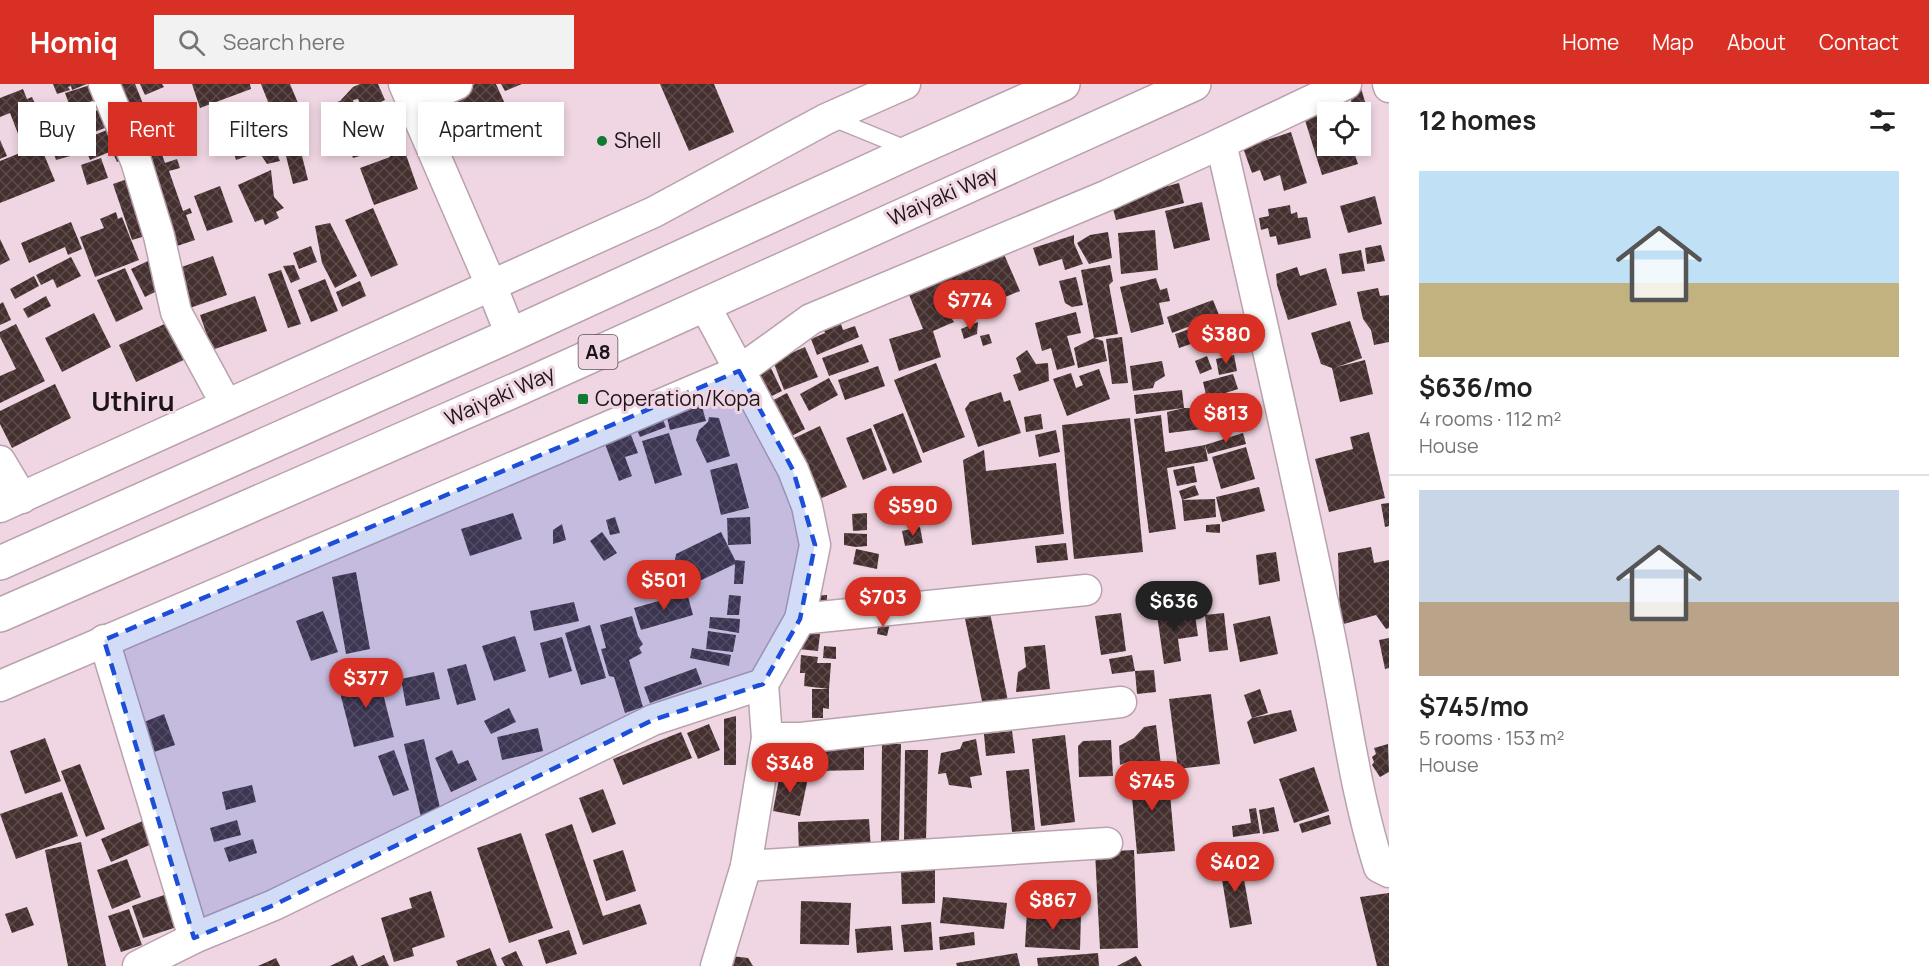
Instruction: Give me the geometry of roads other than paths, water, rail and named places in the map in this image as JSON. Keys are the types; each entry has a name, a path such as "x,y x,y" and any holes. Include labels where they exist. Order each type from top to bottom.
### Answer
{"highway":[{"name":"A8","path":"0,563 1063,84"},
{"name":"Waiyaki Way","path":"0,615 520,388 1194,84"}],"street":[{"path":"104,84 136,161 159,236 176,312 226,404"},
{"path":"457,84 407,94 492,285 510,335"},
{"path":"0,461 11,502 654,212 829,117 905,84"},
{"path":"0,686 739,371 811,319 1108,195 1346,84"},
{"path":"1220,144 1277,386 1329,630 1367,829 1379,867 1389,872"},
{"path":"704,304 793,470 807,506 815,545 800,619 763,684 766,738 746,866 717,966"},
{"path":"800,619 1086,590"},
{"path":"104,640 194,938"},
{"path":"138,966 194,938 274,905 653,720 763,684"},
{"path":"766,738 801,738 1121,702"},
{"path":"746,866 1107,843"}],"lane":[{"path":"829,117 912,151"}],"place":[{"name":"Shell","path":"602,141"},
{"name":"Coperation/Kopa","path":"583,399"}],"district":[{"name":"Uthiru","path":"133,402"}]}
